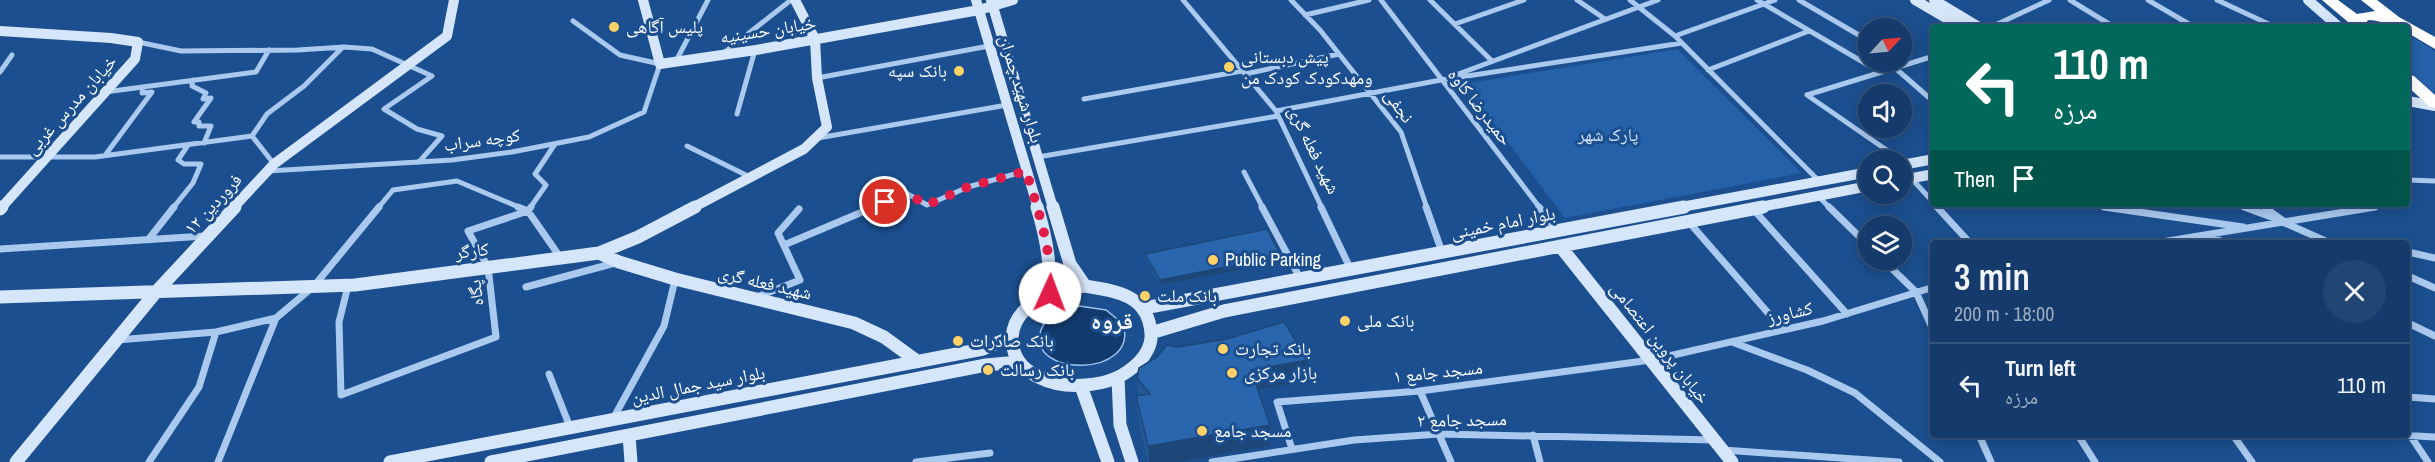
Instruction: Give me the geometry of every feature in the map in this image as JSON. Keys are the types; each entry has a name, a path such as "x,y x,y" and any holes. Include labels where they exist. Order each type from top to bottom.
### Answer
{"highway":[{"path":"2329,0 2359,24"},
{"path":"2368,0 2401,23"},
{"path":"2360,24 2359,18 2376,16 2401,23"},
{"path":"2410,29 2435,44"},
{"path":"2410,81 2435,104"}],"main road":[{"name":"۱۲ فروردین","path":"16,462 156,292 271,168 447,36 454,0"},
{"path":"643,0 660,64"},
{"path":"793,0 815,39"},
{"name":"خیابان حسینیه","path":"660,64 756,50 992,2 1013,0"},
{"path":"1916,0 1956,24"},
{"path":"1934,0 1974,24"},
{"path":"2308,0 2336,24"},
{"name":"بلوار شهید چمران","path":"992,2 1070,264 1085,286"},
{"name":"بلوار شهید چمران","path":"977,5 1048,242 1051,267 1050,293"},
{"name":"خیابان مدرس غربی","path":"0,31 111,38 138,42 135,58 0,209"},
{"name":"کارگر","path":"0,297 348,285 599,253 638,237 804,149 827,127 817,78 815,39"},
{"path":"2410,101 2435,104"},
{"path":"1912,162 1930,160"},
{"name":"بلوار امام خمینی","path":"1144,308 1858,174"},
{"path":"1912,178 1930,175"},
{"name":"بلوار امام خمینی","path":"1154,332 1224,310 1858,188"},
{"name":"خیابان پروین اعتصامی","path":"1560,246 1732,462"},
{"name":"شهید فعله گری","path":"599,253 618,262 675,279 854,323 884,337 917,361"},
{"path":"1323,275 1331,290"},
{"path":"1085,286 1113,289 1136,300 1151,319 1154,332 1151,345 1133,369 1118,378 1081,386 1062,385 1044,380 1019,362 1012,350 1011,337 1019,316 1027,307 1050,293 1085,286"},
{"name":"بلوار سید جمال الدین","path":"390,462 982,349 1011,337"},
{"name":"بلوار سید جمال الدین","path":"491,462 986,365 1019,362"},
{"path":"1118,378 1120,425 1132,462"},
{"path":"1081,386 1108,462"},
{"path":"629,435 631,462"}],"street":[{"path":"676,62 708,0"},
{"path":"722,54 793,0"},
{"name":"شهید فعله گری","path":"1183,0 1277,113 1351,270"},
{"name":"نجفی","path":"1291,0 1339,54 1401,132 1442,253"},
{"path":"1305,15 1369,0"},
{"name":"حمیدرضا کاوه","path":"1381,0 1557,231"},
{"path":"1430,0 1492,61"},
{"path":"1455,24 1524,0"},
{"path":"1577,0 1605,19"},
{"path":"1630,0 1675,36 1819,181"},
{"path":"1441,80 1658,0"},
{"path":"1757,0 1858,59"},
{"path":"1675,36 1774,0"},
{"path":"1799,0 1858,35"},
{"path":"1997,24 2049,0"},
{"path":"2070,0 2107,24"},
{"path":"2148,0 2189,24"},
{"path":"2217,0 2269,24"},
{"name":"خیابان حسینیه","path":"573,21 620,55 660,64"},
{"path":"1708,70 1809,31"},
{"path":"138,42 181,51 344,47 372,49 432,76 384,110 417,129 442,136 419,162"},
{"path":"1038,157 1441,80 1682,43"},
{"path":"817,78 989,46"},
{"path":"0,157 43,161 252,136 267,114 304,86 344,47"},
{"path":"105,93 256,72 269,50"},
{"path":"737,114 756,50"},
{"path":"1084,99 1339,54"},
{"path":"0,72 12,55"},
{"path":"1912,60 1930,57"},
{"name":"کوچه سراب","path":"271,168 419,162 482,156 589,137 644,112 660,64"},
{"path":"1880,72 1807,95 1885,150"},
{"path":"1900,72 1930,98"},
{"path":"193,80 192,86 206,93 203,99 211,98 194,122 199,122 199,126 211,126 204,143"},
{"path":"106,154 152,92 142,93 143,87"},
{"path":"814,139 1007,105"},
{"path":"252,136 271,168"},
{"path":"528,211 546,185 535,174 555,144"},
{"path":"148,240 193,183 201,164 184,164 178,160 188,145"},
{"path":"687,146 750,177"},
{"path":"784,245 906,193 927,205 968,187 1026,171"},
{"path":"1245,172 1301,280"},
{"path":"2410,180 2435,182"},
{"path":"116,340 216,332 276,318 314,286 393,190 457,181 528,211 561,258"},
{"path":"1912,184 1930,200"},
{"path":"1817,196 1858,235"},
{"path":"1938,207 1967,240"},
{"path":"2106,207 2249,228"},
{"path":"2244,207 2323,240"},
{"path":"2264,207 2284,222"},
{"path":"2175,240 2374,207"},
{"path":"1753,208 1847,314"},
{"path":"754,298 800,280 778,233 799,209"},
{"name":"پگاه","path":"348,285 339,322 341,395 496,337 488,267 468,231 528,211"},
{"path":"1688,221 1783,330"},
{"path":"2207,235 2218,240"},
{"path":"0,249 208,236"},
{"path":"2410,252 2435,258"},
{"path":"526,287 618,262"},
{"path":"1893,270 1916,292 1930,323"},
{"path":"2410,277 2435,288"},
{"path":"612,420 664,326 675,279"},
{"name":"کشاورز","path":"1651,360 1847,314 1930,288"},
{"path":"218,462 276,318"},
{"path":"2410,326 2435,336"},
{"path":"149,462 199,387 216,332"},
{"path":"1732,342 1807,370 1855,393 1940,462"},
{"name":"مسجد جامع ۱","path":"1292,449 1277,402 1419,391 1651,360"},
{"path":"549,374 571,428"},
{"path":"1419,391 1451,462"},
{"path":"2410,397 2435,399"},
{"name":"مسجد جامع ۲","path":"1212,462 1354,440 1439,434 1533,435 1718,445 1899,462"},
{"path":"2410,434 2435,437"},
{"path":"1533,435 1540,462"},
{"path":"2410,435 2428,462"},
{"path":"1980,438 1991,462"},
{"path":"2080,438 2095,462"},
{"path":"2235,438 2252,462"},
{"path":"916,462 990,453"}],"green space":[{"path":"2410,35 2435,51 2435,94 2410,72"},
{"name":"پارک شهر","path":"1677,49 1802,173 1565,218 1464,84"}],"shaded area":[{"path":"1079,306 1106,310 1123,324 1124,342 1115,354 1100,362 1082,365 1064,363 1049,357 1041,346 1043,325 1062,311"}],"building":[{"name":"Public Parking","path":"1267,229 1281,256 1160,280 1145,254"},
{"path":"1284,322 1308,360 1251,370 1270,425 1148,446 1136,396 1150,394 1137,378 1139,368 1157,357 1167,345 1177,347 1227,339"}],"place":[{"name":"پلیس آگاهی","path":"614,27"},
{"name":"پیش دبستانی ومهدکودک کودک من","path":"1229,67"},
{"name":"بانک سپه","path":"959,71"},
{"name":"Public Parking","path":"1213,260"},
{"name":"بانک ملت","path":"1145,296"},
{"name":"بانک ملی","path":"1345,321"},
{"name":"بانک صادرات","path":"958,341"},
{"name":"بانک تجارت","path":"1223,349"},
{"name":"بانک رسالت","path":"988,370"},
{"name":"بازار مرکزی","path":"1232,373"},
{"name":"مسجد جامع","path":"1202,431"}],"district":[{"name":"قروه","path":"1112,321"}],"route":[{"path":"885,202 906,193 927,205 968,187 1026,171 1048,242 1051,267 1050,293"}]}
